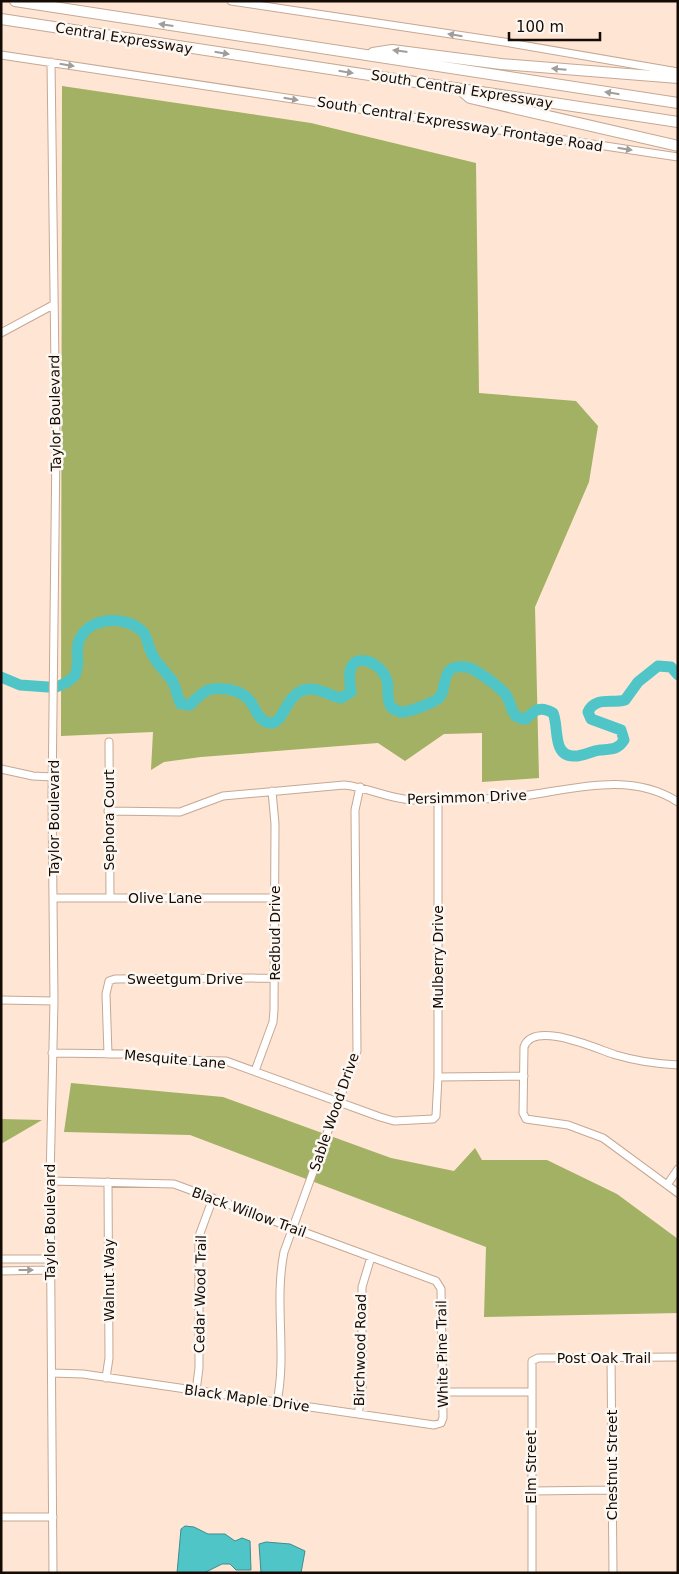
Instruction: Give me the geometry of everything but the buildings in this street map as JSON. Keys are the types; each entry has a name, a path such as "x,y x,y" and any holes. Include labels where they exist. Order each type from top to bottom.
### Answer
{"highway":[{"name":"Central Expressway","path":"15,1 249,37"},
{"name":"Central Expressway","path":"1,19 246,57"},
{"name":"South Central Expressway","path":"249,37 678,103"},
{"path":"366,55 392,50 501,64 678,78"},
{"name":"South Central Expressway","path":"246,57 678,122"},
{"path":"460,89 470,98 678,146"}],"street":[{"path":"231,1 678,72"},
{"path":"1,55 51,62"},
{"name":"South Central Expressway Frontage Road","path":"51,62 678,157"},
{"name":"Taylor Boulevard","path":"51,62 56,444 53,777 54,1001 50,1181 53,1573"},
{"path":"1,333 53,305"},
{"name":"Sephora Court","path":"109,742 110,898"},
{"path":"1,768 33,776 53,777"},
{"name":"Persimmon Drive","path":"108,811 180,812 223,796 344,785 360,787 401,799 507,798 604,784 624,784 643,787 678,802"},
{"name":"Sable Wood Drive","path":"277,1402 281,1383 281,1267 293,1228 340,1103 357,1051 355,810 360,787"},
{"name":"Redbud Drive","path":"255,1071 273,1022 276,898 275,824 272,791"},
{"name":"Mulberry Drive","path":"436,1116 438,1077 438,798"},
{"name":"Olive Lane","path":"54,898 276,898"},
{"name":"Sweetgum Drive","path":"108,1054 106,994 109,981 115,979 275,978"},
{"path":"1,1000 54,1001"},
{"path":"678,1065 617,1056 577,1040 562,1037 531,1037 526,1041 523,1113 526,1118 568,1125 603,1138 678,1193"},
{"name":"Mesquite Lane","path":"52,1054 128,1054 170,1060 226,1061 394,1121 429,1121 436,1116"},
{"path":"438,1077 524,1076"},
{"path":"668,1185 678,1169"},
{"name":"Black Willow Trail","path":"50,1181 174,1184 371,1257 440,1285"},
{"name":"Walnut Way","path":"106,1378 109,1358 108,1182"},
{"name":"Cedar Wood Trail","path":"196,1391 199,1368 199,1236 213,1198"},
{"name":"Birchwood Road","path":"358,1414 362,1392 362,1286 371,1257"},
{"path":"1,1259 50,1259"},
{"path":"1,1270 51,1270"},
{"name":"White Pine Trail","path":"440,1285 443,1392 441,1424"},
{"name":"Post Oak Trail","path":"532,1362 538,1358 678,1357"},
{"name":"Chestnut Street","path":"611,1358 613,1573"},
{"name":"Elm Street","path":"532,1362 532,1573"},
{"name":"Black Maple Drive","path":"52,1373 106,1378 434,1425 441,1424"},
{"path":"443,1392 531,1392"},
{"path":"532,1491 612,1490"},
{"path":"1,1517 53,1517"}],"green space":[{"path":"62,86 311,123 476,163 479,393 576,401 598,426 589,482 535,607 539,778 482,782 482,733 444,734 405,761 378,743 201,757 164,762 151,770 153,732 61,736"},
{"path":"71,1083 223,1097 391,1158 454,1171 475,1148 482,1160 547,1160 617,1194 678,1239 678,1313 484,1317 486,1247 190,1135 64,1132"},
{"path":"1,1119 42,1120 1,1144"}],"water":[{"path":"185,1526 194,1527 208,1534 225,1534 235,1541 242,1538 250,1541 251,1570 236,1570 230,1564 222,1564 204,1573 177,1573 181,1529"},
{"path":"266,1542 290,1544 305,1551 301,1573 261,1573 259,1544"}],"waterway":[{"path":"56,687 64,684 75,675 78,644 82,635 88,628 106,621 125,622 144,633 153,656 173,682 181,704 190,705 208,690 219,688 231,690 246,697 260,718 270,723 279,719 290,701 300,691 308,689 317,690 341,698 351,692 350,670 354,663 358,661 368,661 380,669 387,681 389,704 395,710 401,712 415,709 440,697 448,672 458,667 466,667 494,683 506,695 517,717 526,719 535,711 542,709 553,713 559,746 566,755 576,756 614,748 619,746 624,740 621,730 591,719 588,712 591,707 599,702 625,700 638,682 658,666 671,667 678,675"},
{"path":"1,677 20,685 48,687"}]}
